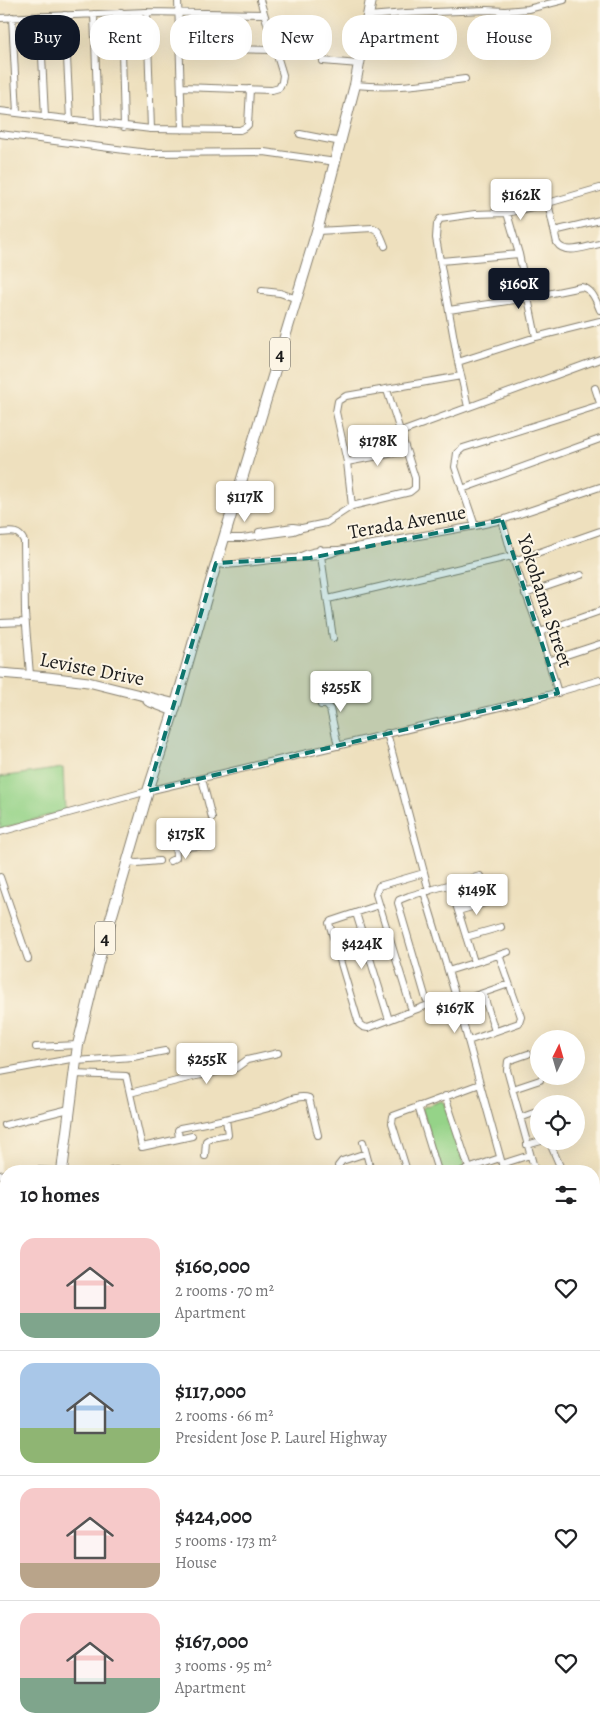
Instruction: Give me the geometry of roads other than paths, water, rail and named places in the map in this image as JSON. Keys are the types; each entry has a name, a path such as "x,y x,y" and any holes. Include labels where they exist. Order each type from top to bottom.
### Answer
{"main road":[{"name":"4","path":"368,15 371,0"},
{"name":"4","path":"63,1165 78,1045 98,963 224,536 317,231 341,142 360,60"},
{"name":"Leviste Drive","path":"0,674 30,675 104,685 175,707"},
{"name":"Leviste Drive","path":"0,677 56,681 92,687 175,707"}],"street":[{"path":"178,0 178,15"},
{"path":"65,15 121,12 264,14 260,0"},
{"path":"380,15 415,12 528,9 564,0"},
{"path":"501,11 501,15"},
{"path":"121,12 124,127"},
{"path":"147,12 151,129"},
{"path":"94,14 98,123"},
{"path":"12,17 17,113"},
{"path":"0,18 15,17"},
{"path":"42,60 45,116"},
{"path":"67,60 70,120"},
{"path":"180,60 182,130"},
{"path":"180,87 275,90 281,86 283,74 278,60"},
{"path":"323,61 359,64"},
{"path":"354,85 401,87 465,80"},
{"path":"0,111 151,129 244,129 248,122 250,89"},
{"path":"0,134 148,153 264,152 336,162"},
{"path":"300,134 341,142"},
{"path":"468,407 436,238 437,224 440,219 476,214 508,213 548,204 600,188"},
{"path":"548,204 559,247 568,250 600,244"},
{"path":"508,213 519,254 536,337"},
{"path":"554,231 600,220"},
{"path":"317,231 373,228 380,234 385,246"},
{"path":"441,261 519,254"},
{"path":"449,310 528,298 581,287 586,288 593,295 600,310"},
{"path":"262,291 280,293 297,299"},
{"path":"458,362 536,337 600,321"},
{"path":"401,432 600,359"},
{"path":"352,506 347,462 336,412 338,401 346,396 461,376"},
{"path":"475,526 455,467 457,453 463,448 600,404 595,388"},
{"path":"224,536 293,527 302,528 326,523 352,506 410,492 415,488 415,478 387,390"},
{"path":"462,488 600,439"},
{"path":"347,462 405,451"},
{"name":"Terada Avenue","path":"216,563 225,565 299,557 308,552 331,554 339,550 475,526 502,520 600,487"},
{"name":"Yokohama Street","path":"502,520 558,692"},
{"path":"328,599 513,558 600,531"},
{"path":"0,533 18,533 24,541 25,622 30,675"},
{"path":"321,553 333,638"},
{"path":"525,594 581,575"},
{"path":"540,632 600,610"},
{"path":"0,623 25,622"},
{"path":"548,661 600,644"},
{"path":"0,832 148,791 558,692 600,680"},
{"path":"321,705 326,705 330,710 338,746"},
{"path":"387,733 424,873 426,892 502,1164 530,1155"},
{"path":"202,779 212,818"},
{"path":"170,861 176,858 175,841"},
{"path":"176,848 198,846"},
{"path":"127,862 159,862"},
{"path":"412,1011 376,894 378,886 424,873"},
{"path":"431,1004 426,999 424,993 398,903 399,900 480,876"},
{"path":"0,877 28,959"},
{"path":"450,885 474,962"},
{"path":"458,911 489,902"},
{"path":"379,905 331,921 330,923 359,1024 363,1027 368,1028 431,1004 483,993 509,984"},
{"path":"356,914 389,1020"},
{"path":"466,937 500,927"},
{"path":"448,971 508,952"},
{"path":"468,1041 519,1023 521,1017 499,956"},
{"path":"483,993 495,1032"},
{"path":"36,1046 78,1045"},
{"path":"0,1072 76,1060 133,1056 165,1051"},
{"path":"130,1093 236,1068 247,1060 278,1053"},
{"path":"528,1054 508,1061 507,1065 533,1165"},
{"path":"74,1074 126,1076 142,1147 192,1136"},
{"path":"513,1089 530,1083"},
{"path":"405,1165 391,1119 395,1114 480,1084"},
{"path":"179,1139 178,1130 180,1128 226,1119 275,1106 302,1096 309,1098 318,1135"},
{"path":"445,1096 468,1165"},
{"path":"418,1106 436,1165"},
{"path":"5,1124 69,1109"},
{"path":"520,1118 530,1114"},
{"path":"205,1156 206,1141 211,1138 228,1135 226,1119"},
{"path":"363,1142 370,1165"},
{"path":"554,1150 560,1165"},
{"path":"339,1165 342,1161 366,1153"}]}
